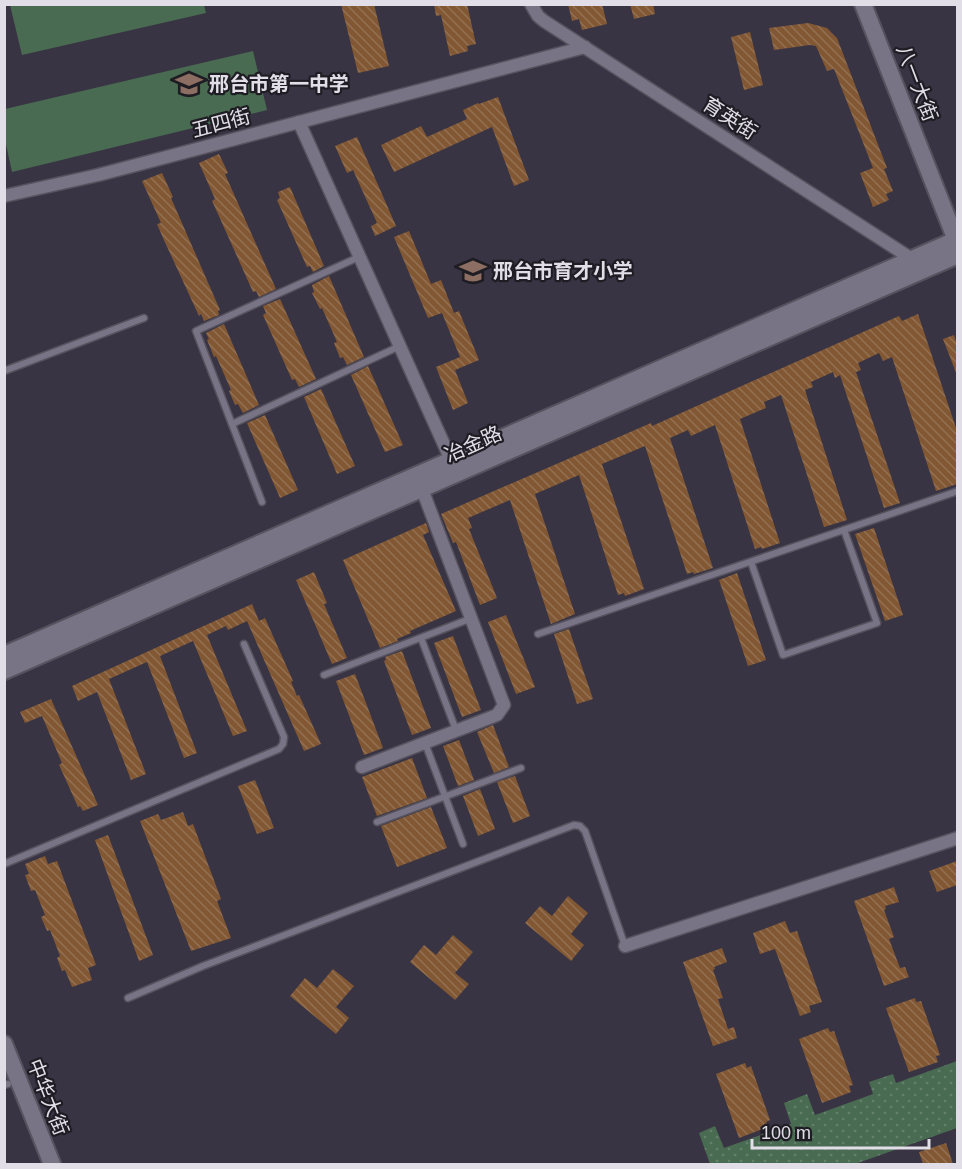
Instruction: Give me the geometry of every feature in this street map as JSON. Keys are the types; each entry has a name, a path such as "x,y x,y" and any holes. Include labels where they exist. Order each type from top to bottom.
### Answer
{"street":[{"name":"育英街","path":"531,4 538,16 912,259"},
{"name":"八一大街","path":"863,4 957,245"},
{"name":"八一大街","path":"875,4 957,214"},
{"name":"五四街","path":"4,196 98,175 585,47"},
{"path":"298,122 451,460"},
{"name":"冶金路","path":"4,655 912,259 957,245"},
{"name":"冶金路","path":"4,671 422,489 957,245"},
{"path":"362,766 457,731 497,715 503,710 504,705 422,489"},
{"path":"625,946 957,838"},
{"name":"中华大街","path":"4,1044 52,1164"},
{"name":"中华大街","path":"6,1081 40,1164"}],"lane":[{"path":"262,502 196,331 359,257"},
{"path":"4,371 144,318"},
{"path":"232,424 400,346"},
{"path":"538,634 957,491"},
{"path":"751,561 783,655 877,623 844,530"},
{"path":"324,675 472,618"},
{"path":"421,638 457,731"},
{"path":"4,864 279,749 284,737 244,644"},
{"path":"425,743 463,844"},
{"path":"377,822 521,768"},
{"path":"128,998 203,966 574,825 580,826 585,831 625,946"}],"green space":[{"path":"10,5 204,5 206,13 22,55"},
{"path":"253,51 267,110 12,172 5,140 5,109"},
{"path":"957,1061 957,1128 855,1164 710,1164 699,1133 715,1126 724,1148 791,1124 784,1103 807,1094 815,1115 873,1094 869,1082 893,1074 896,1083"}],"building":[{"path":"341,4 374,4 389,66 358,73"},
{"path":"434,4 467,4 476,44 467,46 468,51 450,56 441,15 436,16"},
{"path":"568,4 602,4 607,24 582,30 579,19 572,21"},
{"path":"630,4 653,4 655,14 634,19"},
{"path":"808,23 827,28 837,38 887,168 884,169 893,191 886,194 889,200 873,207 860,173 873,168 834,69 827,71 816,46 774,50 769,28"},
{"path":"750,32 763,85 744,90 731,37"},
{"path":"498,97 529,180 514,186 492,127 394,172 381,145 421,126 427,137 467,119 463,110"},
{"path":"357,137 396,226 375,236 371,226 377,223 353,170 347,173 335,146"},
{"path":"219,154 228,173 225,174 276,289 259,297 256,291 253,292 212,201 215,199 199,163"},
{"path":"162,173 220,310 219,315 204,321 201,314 199,316 163,238 157,224 161,223 142,181"},
{"path":"290,187 324,266 313,272 310,266 307,267 277,200 280,198 278,192"},
{"path":"409,231 431,284 441,280 454,313 459,311 479,360 455,370 468,403 453,410 436,367 460,357 442,313 428,318 394,237"},
{"path":"329,276 364,357 347,365 343,357 340,358 334,343 337,342 322,308 320,309 312,293 314,292 312,285"},
{"path":"280,299 316,379 299,387 295,379 292,380 263,315 266,313 263,306"},
{"path":"918,314 957,431 957,484 936,491 892,357 883,361 879,353 858,363 861,370 856,372 900,503 884,508 840,375 835,378 833,372 811,382 813,387 805,390 847,520 824,527 781,395 764,402 766,408 740,419 780,543 755,549 715,425 691,436 688,430 670,438 713,568 687,574 645,446 602,464 644,589 625,596 624,593 618,595 579,475 535,494 575,614 551,624 510,500 468,518 472,528 469,529 497,598 480,605 456,542 453,543 441,514 651,423 652,426 899,316 902,321"},
{"path":"224,324 259,405 243,413 238,404 235,405 229,391 231,390 207,340 209,339 206,333"},
{"path":"954,335 957,345 957,375 943,339"},
{"path":"368,366 403,445 385,452 351,375"},
{"path":"321,389 355,466 337,474 304,397"},
{"path":"265,415 298,490 280,498 247,423"},
{"path":"426,523 429,532 423,535 456,611 410,631 411,633 397,639 398,641 380,648 343,560"},
{"path":"874,528 903,615 885,621 855,534"},
{"path":"314,572 327,603 324,604 347,658 332,664 296,580"},
{"path":"737,573 766,660 748,666 719,580"},
{"path":"252,604 259,621 265,618 293,681 291,682 297,696 299,695 321,744 304,751 247,621 228,630 226,626 207,635 247,731 233,736 193,641 160,656 197,753 184,758 147,662 109,679 146,774 131,780 97,692 78,701 72,686"},
{"path":"506,615 535,687 516,694 488,622"},
{"path":"569,629 593,699 577,704 554,634"},
{"path":"453,636 481,710 462,717 434,643"},
{"path":"402,651 431,728 412,735 384,661 385,657"},
{"path":"355,674 383,748 364,755 336,681"},
{"path":"51,699 98,805 83,811 80,806 78,807 59,765 62,763 42,716 25,723 20,712"},
{"path":"493,725 509,767 494,773 477,732"},
{"path":"459,740 474,780 458,786 443,746"},
{"path":"412,758 427,798 377,816 362,777"},
{"path":"515,776 530,816 513,823 497,782"},
{"path":"255,780 274,828 257,834 238,786"},
{"path":"480,789 495,829 478,836 463,796"},
{"path":"431,807 447,848 397,867 381,826"},
{"path":"183,812 188,826 193,824 221,899 217,901 231,938 191,951 140,821 158,814 161,820"},
{"path":"108,835 153,955 139,961 95,840"},
{"path":"45,856 48,864 57,861 96,965 88,968 92,980 72,987 65,970 62,971 57,958 60,956 50,930 47,931 41,917 45,915 35,890 31,891 25,875 29,874 25,864"},
{"path":"957,861 957,885 937,892 929,871"},
{"path":"894,887 899,902 885,906 884,910 894,937 889,939 900,968 905,967 909,977 884,986 854,901"},
{"path":"568,896 588,913 571,934 584,945 571,961 525,923 540,906 552,916"},
{"path":"785,921 790,933 797,931 822,1002 809,1006 811,1012 800,1016 775,949 760,954 753,933"},
{"path":"453,935 473,952 455,973 469,984 455,1000 410,962 424,945 436,955"},
{"path":"722,948 727,962 714,967 713,970 723,998 718,999 728,1029 734,1027 737,1038 713,1046 683,962"},
{"path":"333,969 354,986 336,1007 349,1018 336,1034 290,996 305,978 317,988"},
{"path":"915,998 916,1002 921,1001 940,1055 936,1056 938,1062 909,1072 886,1008"},
{"path":"828,1028 830,1032 834,1031 853,1085 849,1086 851,1092 822,1103 799,1039"},
{"path":"745,1063 747,1068 751,1066 770,1120 766,1122 768,1127 739,1138 716,1074"},
{"path":"946,1143 953,1164 923,1164 919,1152"}],"place":[{"name":"邢台市第一中学","path":"189,84"},
{"name":"邢台市育才小学","path":"473,271"}]}
